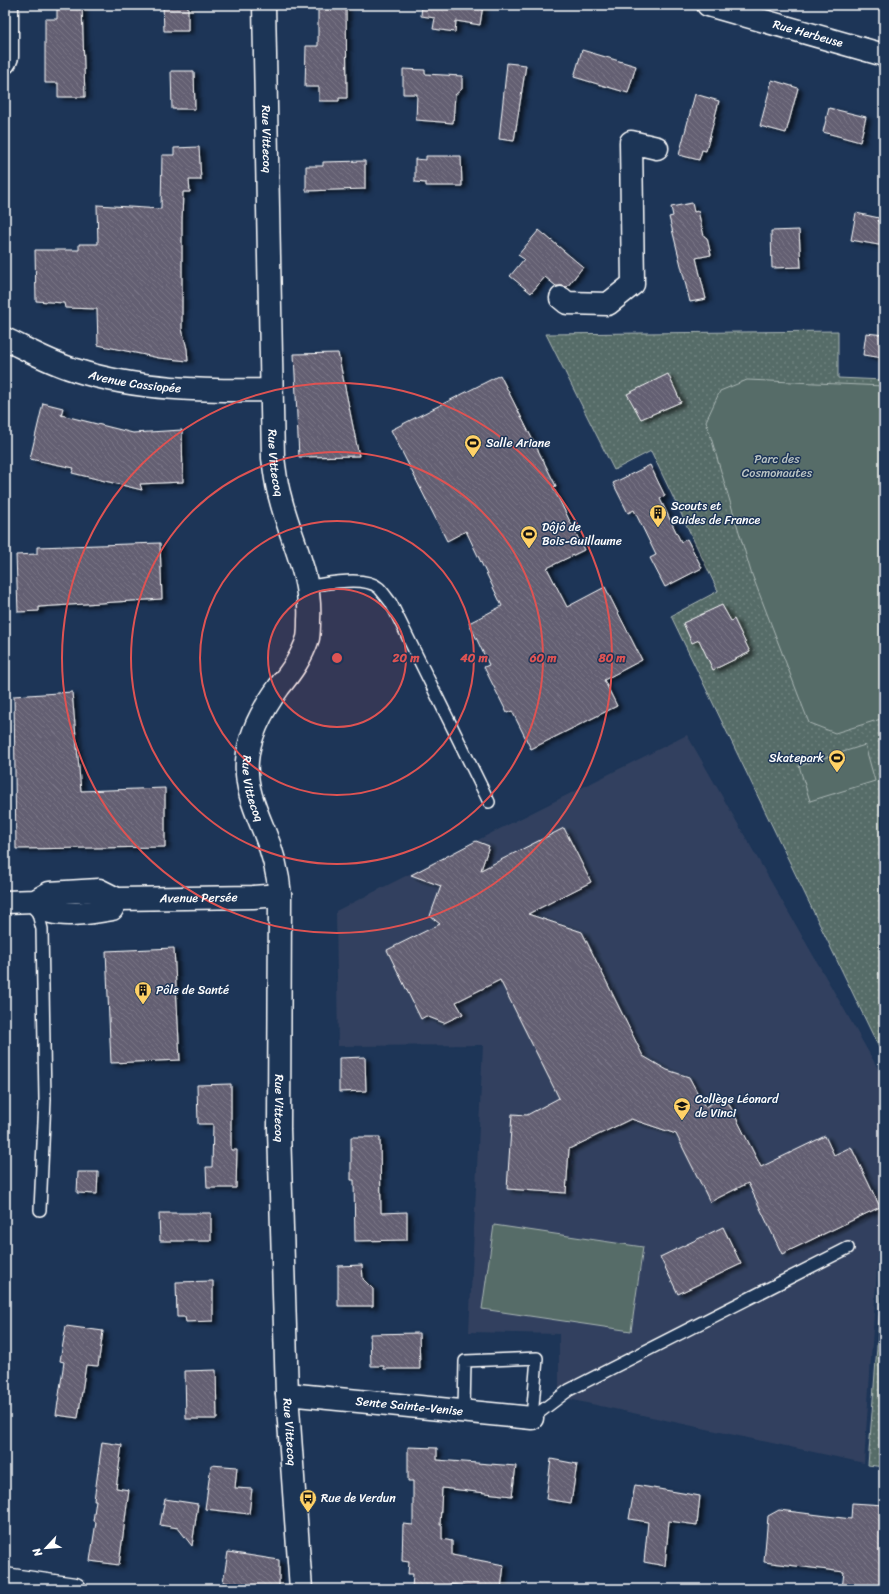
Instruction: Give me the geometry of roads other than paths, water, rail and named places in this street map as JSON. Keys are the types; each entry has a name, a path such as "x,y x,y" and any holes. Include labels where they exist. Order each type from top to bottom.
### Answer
{"street":[{"path":"5,62 7,57 7,5"},
{"name":"Rue Vittecoq","path":"264,5 273,458 280,496 308,586 310,607 308,637 302,653 256,725 249,743 247,763 251,797 279,874 279,1129 287,1394 301,1589"},
{"name":"Rue Herbeuse","path":"708,5 761,12 884,55"},
{"path":"560,298 567,303 608,304 633,284 631,142 657,148"},
{"name":"Avenue Cassiopée","path":"5,339 74,370 124,382 178,388 271,390"},
{"name":"Avenue Persée","path":"5,902 35,901 49,893 99,890 117,899 252,897 280,895"},
{"name":"Sente Sainte-Venise","path":"287,1394 532,1418"},
{"path":"5,1579 75,1589"}],"lane":[{"path":"308,586 356,581 369,582 379,588 391,603 489,802"},
{"path":"35,901 42,929 45,1092 40,1210"},
{"path":"532,1418 569,1390 848,1248"},
{"path":"464,1411 465,1361 537,1358 532,1418"}],"place":[{"name":"Salle Ariane","path":"473,458"},
{"name":"Scouts et Guides de France","path":"658,528"},
{"name":"Dôjô de Bois-Guillaume","path":"529,549"},
{"name":"Skatepark","path":"837,773"},
{"name":"Pôle de Santé","path":"143,1005"},
{"name":"Collège Léonard de Vinci","path":"682,1121"},
{"name":"Rue de Verdun","path":"308,1513"}],"park label":[{"name":"Parc des Cosmonautes","path":"777,466"}]}
